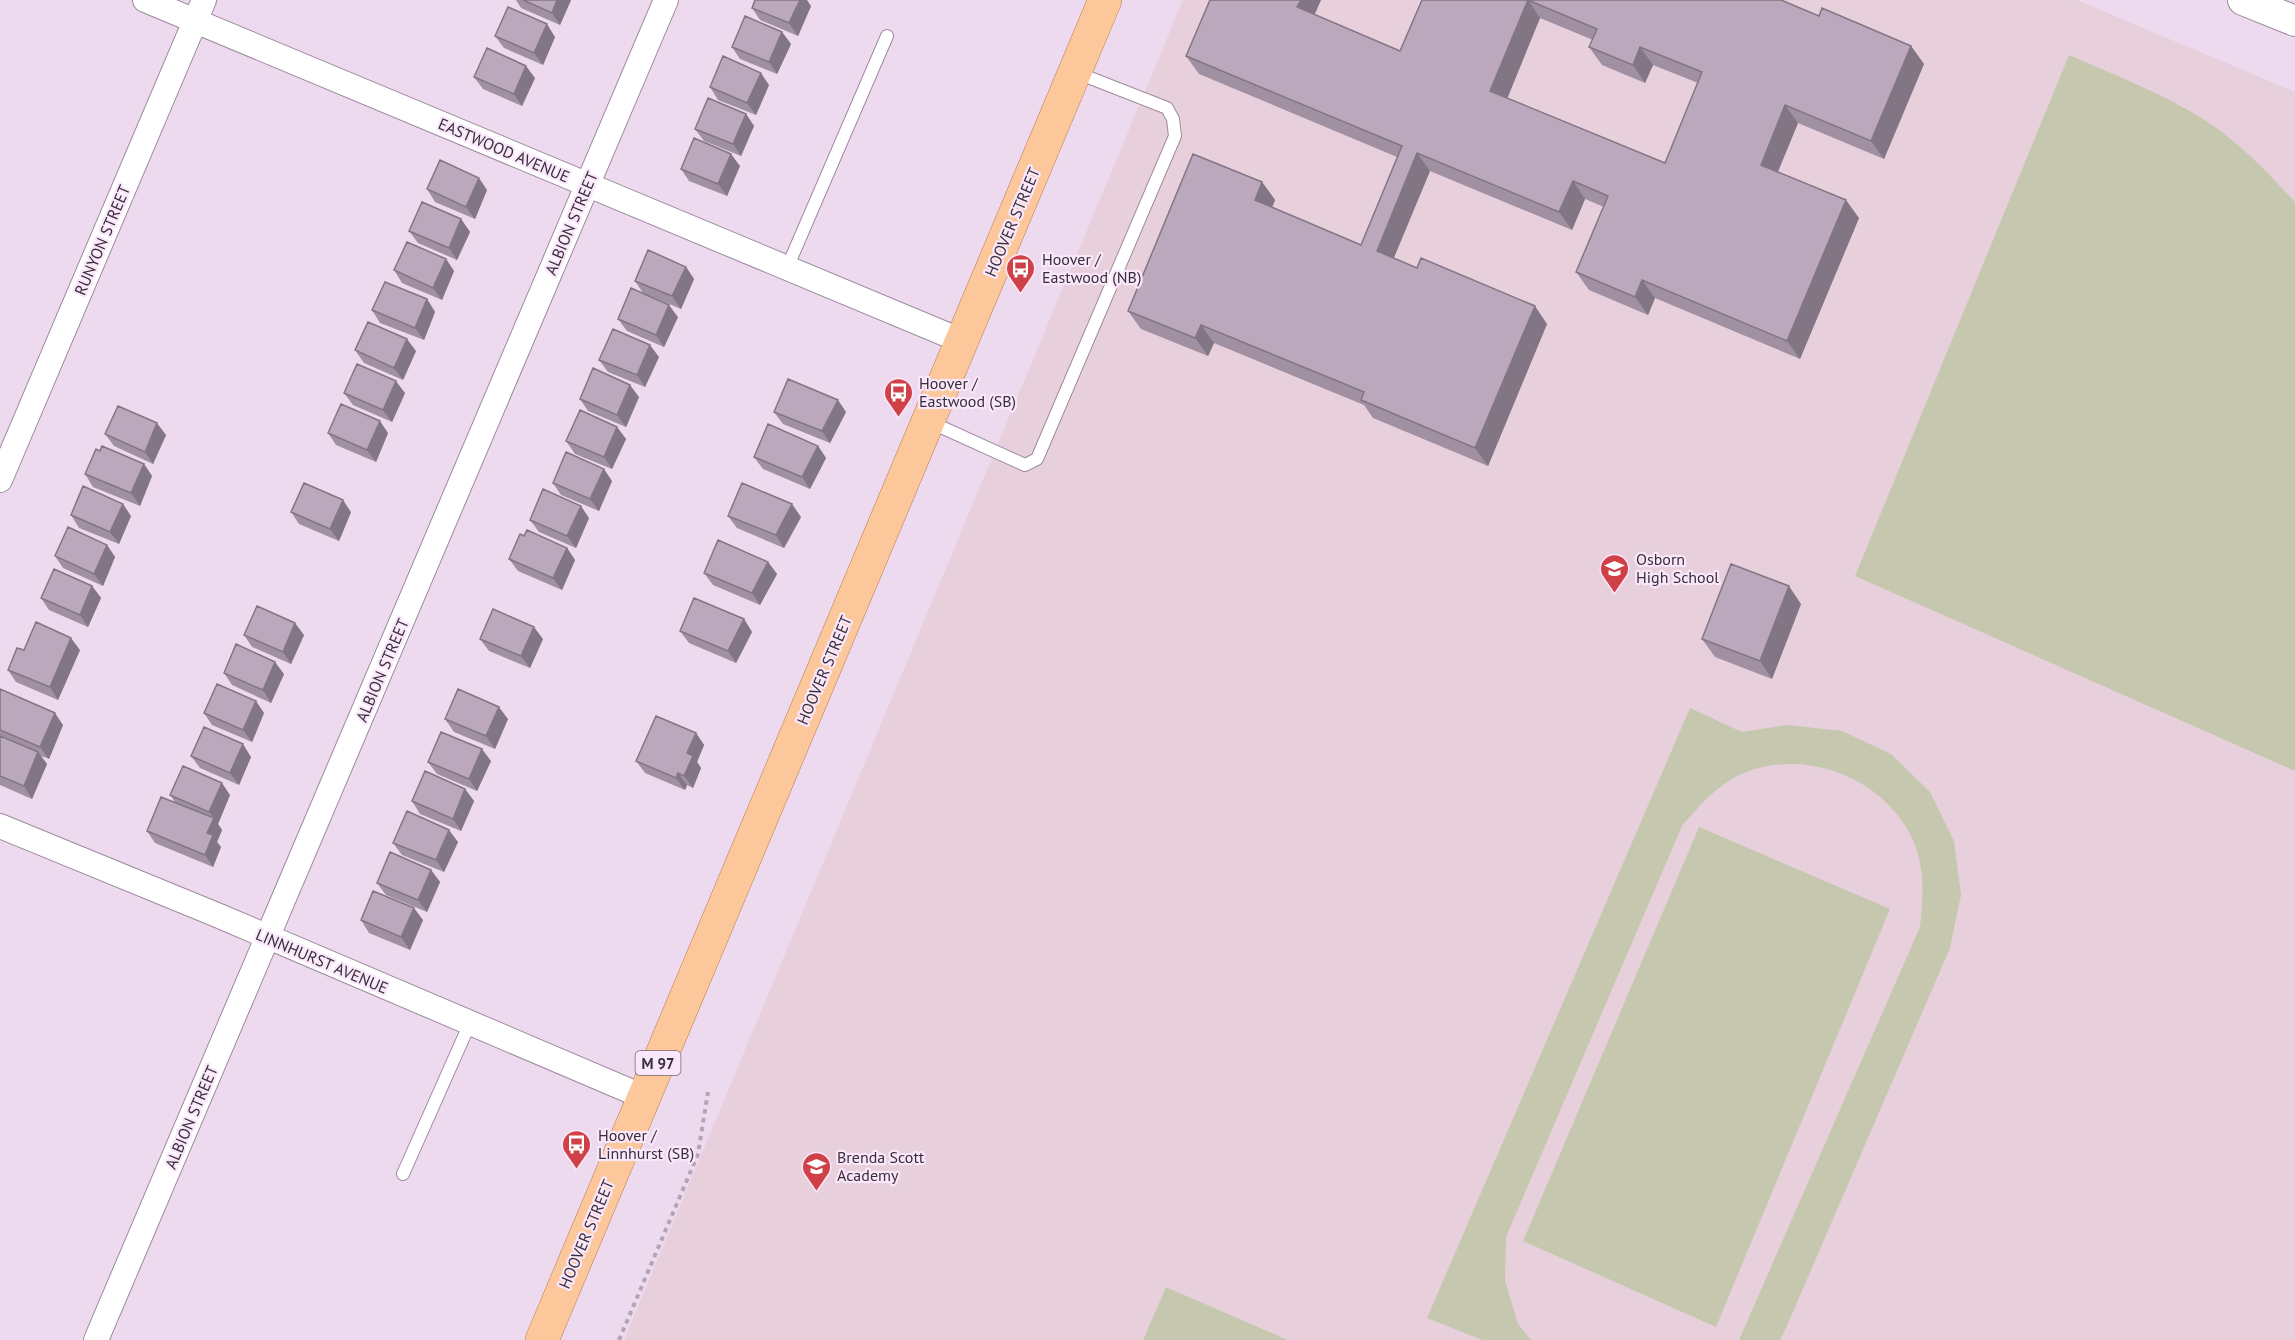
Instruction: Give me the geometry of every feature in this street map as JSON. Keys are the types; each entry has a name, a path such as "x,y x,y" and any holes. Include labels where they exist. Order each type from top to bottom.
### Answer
{"main road":[{"name":"HOOVER STREET","path":"542,1340 1105,0"}],"street":[{"name":"EASTWOOD AVENUE","path":"145,0 199,10 587,185 962,341"},
{"name":"ALBION STREET","path":"96,1340 666,0"},
{"path":"2243,0 2295,21"},
{"name":"RUNYON STREET","path":"0,480 199,10"},
{"name":"LINNHURST AVENUE","path":"0,826 644,1097"}],"lane":[{"path":"787,268 887,36"},
{"path":"929,421 1025,465 1037,459 1171,147 1175,136 1173,119 1167,108 1075,72"},
{"path":"404,1174 470,1023"}],"path":[{"path":"619,1340 698,1154 708,1092"}],"shaded area":[{"name":"Osborn High School","path":"1183,0 2077,0 2295,92 2295,1340 1288,1340 1166,1287 1143,1340 624,1340"}],"green space":[{"path":"2069,55 2156,94 2206,121 2264,169 2295,202 2295,771 1855,576"},
{"path":"1690,708 1742,732 1787,725 1842,731 1891,754 1930,792 1954,841 1961,895 1950,948 1780,1340 1739,1340 1920,927 1922,886 1918,855 1903,822 1886,803 1866,787 1844,775 1819,767 1794,764 1769,766 1744,773 1718,789 1682,826 1506,1237 1505,1281 1518,1324 1531,1340 1482,1340 1427,1318"},
{"path":"1699,827 1890,909 1716,1327 1523,1241"},
{"path":"1166,1287 1288,1340 1143,1340"}],"building":[{"path":"523,0 557,0 552,13"},
{"path":"755,0 800,0 789,23 752,8"},
{"path":"1210,0 1301,0 1297,7 1400,51 1422,0 1528,0 1781,0 1819,16 1822,8 1911,46 1871,141 1785,105 1761,165 1846,200 1787,341 1642,280 1635,297 1576,272 1608,196 1573,181 1559,212 1417,153 1377,251 1417,268 1421,258 1535,306 1475,448 1361,400 1364,392 1201,325 1195,338 1128,311 1193,154 1262,182 1255,200 1361,245 1402,146 1186,56","holes":["1528,0 1597,29 1589,47 1633,65 1640,47 1702,72 1665,163 1490,91"]},
{"path":"508,7 547,24 534,53 495,36"},
{"path":"745,16 782,32 769,62 732,47"},
{"path":"487,48 526,66 514,94 474,77"},
{"path":"723,56 761,73 747,103 710,87"},
{"path":"708,98 746,114 733,144 695,129"},
{"path":"694,138 731,154 718,184 681,169"},
{"path":"440,160 479,178 466,207 427,189"},
{"path":"422,202 461,219 449,248 409,231"},
{"path":"407,242 446,259 433,288 394,270"},
{"path":"648,250 686,267 672,296 635,281"},
{"path":"385,282 427,299 415,328 372,310"},
{"path":"631,288 669,305 656,335 618,319"},
{"path":"368,322 407,339 394,368 355,350"},
{"path":"613,329 650,345 637,375 599,360"},
{"path":"357,364 396,381 383,410 344,393"},
{"path":"593,368 630,385 617,415 580,399"},
{"path":"788,379 838,400 822,431 774,412"},
{"path":"341,404 380,421 367,450 328,433"},
{"path":"118,406 157,423 145,452 105,434"},
{"path":"580,410 617,427 604,457 566,441"},
{"path":"768,424 818,446 802,477 754,457"},
{"path":"102,446 144,464 131,493 85,474 96,449 100,451"},
{"path":"566,452 604,469 590,499 553,483"},
{"path":"304,483 343,500 330,529 291,512"},
{"path":"742,483 792,504 776,535 728,516"},
{"path":"83,486 123,504 110,532 71,515"},
{"path":"543,489 581,506 567,536 530,520"},
{"path":"68,527 107,545 94,574 55,556"},
{"path":"527,530 567,548 553,578 509,559 520,534 524,536"},
{"path":"718,540 768,562 752,593 704,573"},
{"path":"1731,564 1789,586 1760,661 1702,639"},
{"path":"54,569 92,586 80,615 41,598"},
{"path":"694,598 744,619 728,651 680,631"},
{"path":"257,606 295,623 283,652 244,635"},
{"path":"493,609 534,627 521,656 480,639"},
{"path":"36,622 71,638 50,687 8,670 17,648 24,650"},
{"path":"236,644 275,662 263,690 224,673"},
{"path":"217,684 256,701 243,730 204,713"},
{"path":"0,689 55,713 40,747 0,730"},
{"path":"458,689 499,707 486,736 445,719"},
{"path":"656,716 696,733 687,753 693,756 684,776 678,773 676,778 636,761"},
{"path":"204,727 243,744 230,773 191,756"},
{"path":"441,732 482,749 469,779 428,762"},
{"path":"0,736 38,752 24,786 0,776"},
{"path":"183,766 222,783 209,812 170,795"},
{"path":"425,771 465,789 453,819 412,801"},
{"path":"161,797 214,818 207,833 213,835 205,855 147,831"},
{"path":"407,811 449,830 436,860 393,843"},
{"path":"390,852 431,870 418,900 377,883"},
{"path":"373,891 414,908 401,937 361,920"}],"place":[{"name":"Hoover / Eastwood (NB)","path":"1021,294"},
{"name":"Hoover / Eastwood (SB)","path":"898,418"},
{"name":"Osborn High School","path":"1615,594"},
{"name":"Hoover / Linnhurst (SB)","path":"577,1170"},
{"name":"Brenda Scott Academy","path":"816,1192"}]}
